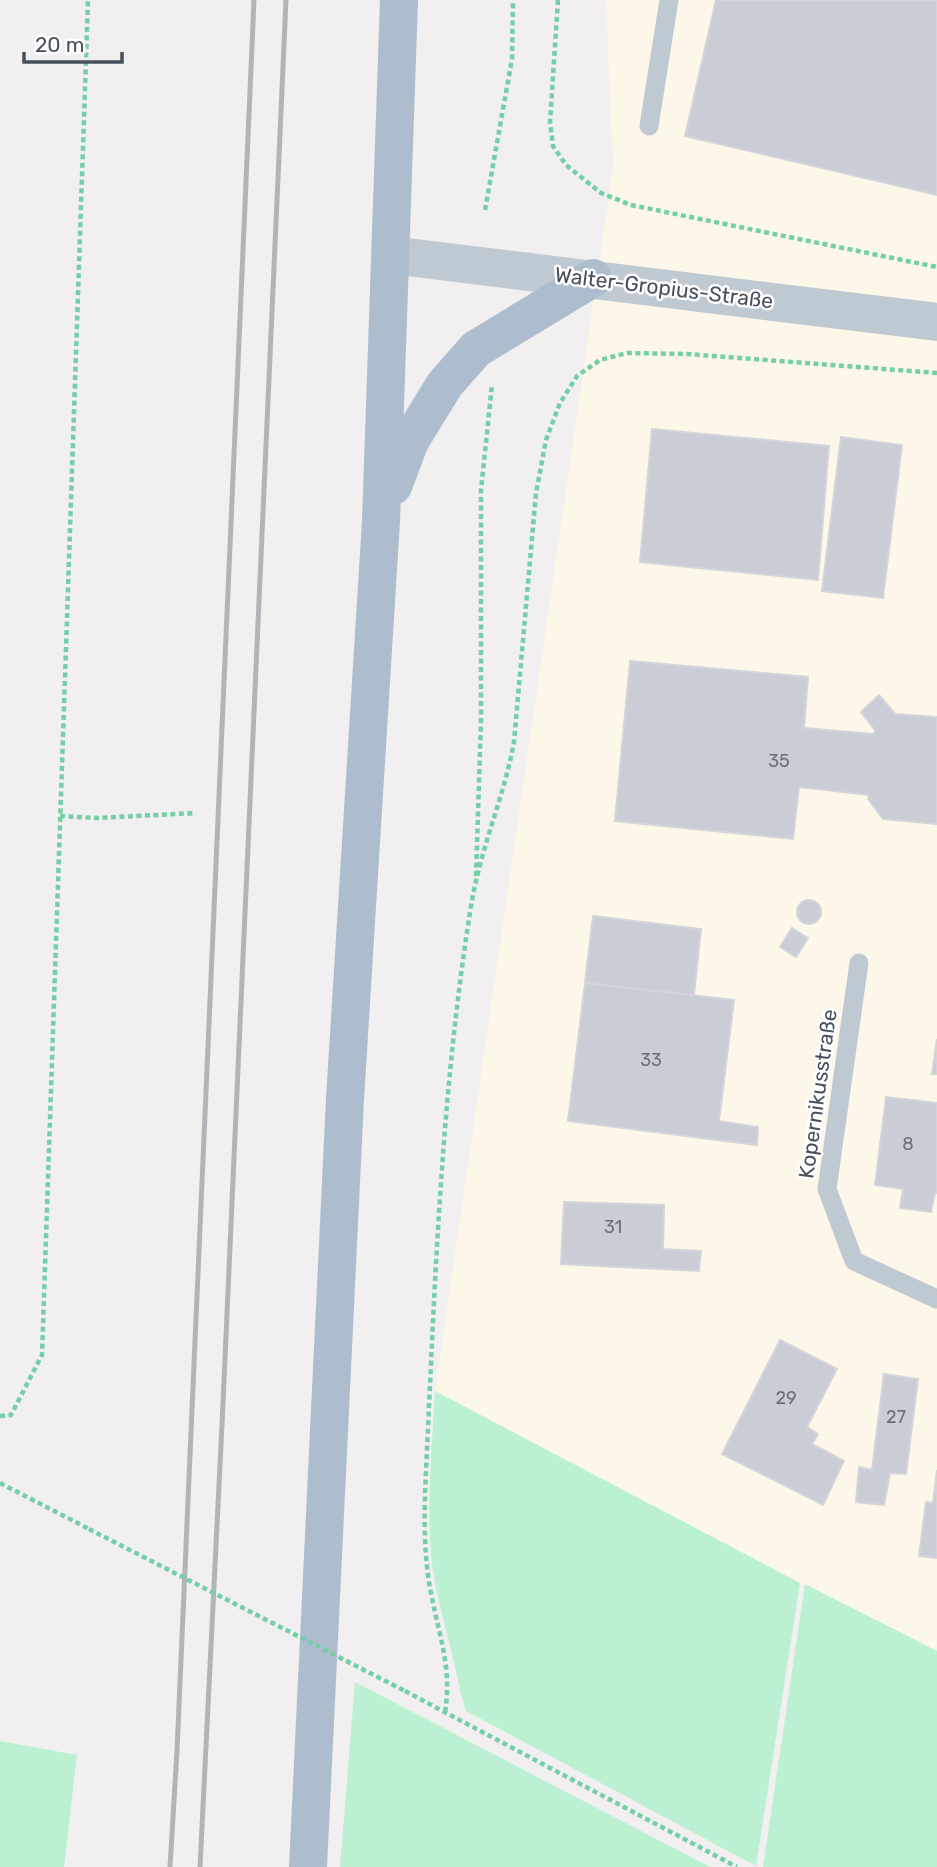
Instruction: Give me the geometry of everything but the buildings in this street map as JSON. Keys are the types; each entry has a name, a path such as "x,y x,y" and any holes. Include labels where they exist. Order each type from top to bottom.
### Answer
{"main road":[{"path":"308,1867 345,1099 381,521 398,0"},
{"path":"381,521 410,441 445,384 476,349 593,278"}],"street":[{"name":"Walter-Gropius-Straße","path":"391,255 937,322"}],"lane":[{"path":"649,126 669,0"},
{"name":"Kopernikusstraße","path":"859,963 827,1189 854,1261 937,1299"}],"path":[{"path":"0,1416 11,1415 42,1355 88,0"},
{"path":"485,210 512,59 513,0"},
{"path":"558,0 550,122 553,146 566,165 601,193 631,205 937,268"},
{"path":"475,885 508,776 514,742 536,493 546,439 560,403 577,376 600,360 627,353 687,354 937,373"},
{"path":"445,1712 449,1689 447,1662 425,1552 425,1492 438,1212 447,1091 456,1006 475,885 481,722 481,490 493,387 491,377"},
{"path":"60,816 97,818 196,813"},
{"path":"0,1483 405,1691 737,1867"}],"shaded area":[{"path":"606,0 937,0 937,1652 435,1391 613,167"}],"green space":[{"path":"435,1391 800,1583 756,1866 466,1711 432,1567 430,1493"},
{"path":"805,1584 937,1651 937,1867 763,1867"},
{"path":"355,1682 710,1867 340,1867"},
{"path":"0,1741 77,1755 64,1867 0,1867"}],"railway":[{"path":"170,1867 254,0"},
{"path":"200,1867 286,0"}]}
